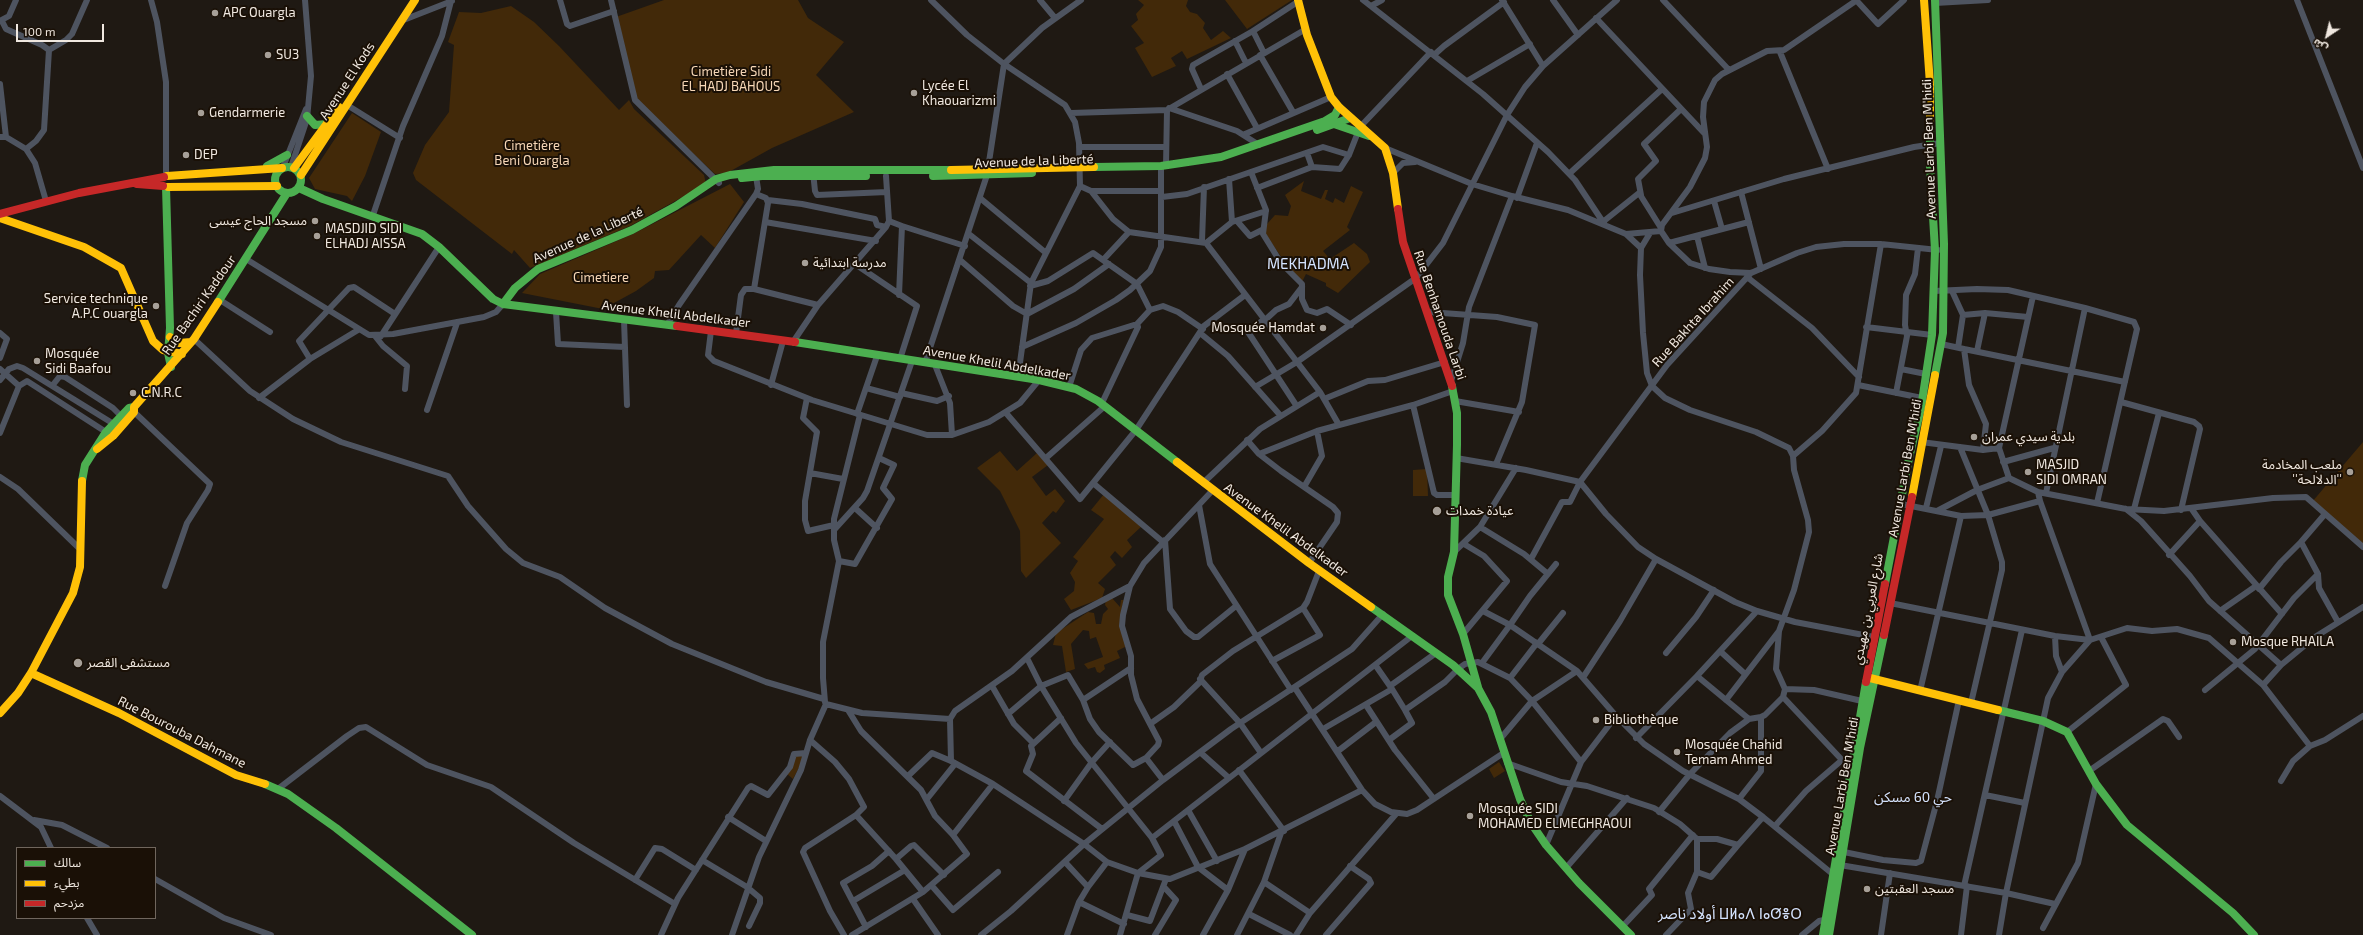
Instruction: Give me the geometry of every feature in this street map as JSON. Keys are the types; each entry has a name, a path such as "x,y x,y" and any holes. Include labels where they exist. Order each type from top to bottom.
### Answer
{"street":[{"path":"16,0 9,16 1,21 6,30 42,45 49,50"},
{"path":"49,50 72,34 87,0"},
{"path":"151,0 157,22 166,82 166,176"},
{"path":"287,167 307,116 311,76 305,0"},
{"name":"Avenue El Kods","path":"301,175 347,105 354,90 415,0"},
{"path":"560,0 567,24 570,26 614,12"},
{"path":"611,0 635,100 716,182"},
{"path":"930,0 967,35 1004,64 1050,93 1071,113 1075,122 1079,147 1080,186 1031,285 1018,377"},
{"path":"1040,0 1055,18"},
{"path":"926,363 965,246 987,172 1004,64 1034,35 1081,0"},
{"path":"1201,89 1192,69 1193,65 1253,31 1298,0 1320,74 1331,97 1359,130"},
{"path":"1363,0 1467,81 1538,143 1570,173 1604,223"},
{"path":"1371,6 1382,0"},
{"path":"1553,0 1578,35"},
{"path":"1255,387 1297,362 1416,278 1443,243 1507,115 1525,87 1543,66 1617,0"},
{"path":"1663,0 1729,70"},
{"path":"1780,52 1856,0 1878,24 1904,0"},
{"name":"شارع العربي بن مهيدي","path":"1823,935 1829,919 1854,766 1862,701 1870,678 1874,637 1922,398 1938,291 1930,144 1930,76 1924,0"},
{"path":"1935,1 1988,0"},
{"path":"2297,0 2363,168"},
{"path":"401,21 452,1"},
{"path":"373,215 418,87 442,36 452,1"},
{"path":"1257,188 1312,168 1338,170 1349,155 1359,130 1432,54 1503,1 1543,66"},
{"name":"Avenue Larbi Ben M'hidi","path":"1854,766 1870,678 1890,603 1910,506 1921,442 1941,344 1938,291 1944,251 1935,1"},
{"path":"1596,18 1705,134"},
{"path":"1168,109 1306,29"},
{"path":"1253,31 1262,54 1293,112"},
{"path":"1235,41 1246,63"},
{"path":"1467,81 1530,44"},
{"path":"26,149 36,141 44,130 49,50"},
{"path":"1626,234 1650,233 1661,229 1703,165 1707,153 1703,109 1706,96 1715,80 1729,70 1767,51 1773,50 1780,52"},
{"path":"1780,52 1828,169"},
{"path":"1226,74 1257,128"},
{"path":"0,84 3,137 26,149 35,163 46,201"},
{"path":"1570,173 1662,88"},
{"path":"278,187 276,176 287,167 327,124 354,90"},
{"path":"1245,134 1293,112 1331,97"},
{"path":"287,167 287,155 307,105"},
{"path":"347,105 400,138"},
{"name":"Avenue de la Liberté","path":"1163,168 1221,157 1259,145 1329,119 1335,115 1339,108"},
{"path":"1071,113 1168,109 1245,134 1259,145"},
{"path":"1022,347 1092,314 1122,296 1137,284 1156,260 1161,246 1160,236 1163,168 1166,147 1168,109"},
{"path":"1681,109 1644,144 1656,161 1638,179 1641,195 1669,243 1687,261 1704,268 1749,275 1812,328 1859,377"},
{"path":"307,116 314,125 327,124"},
{"name":"Avenue de la Liberté","path":"503,304 515,288 538,269 632,230 716,182 760,170 886,176 1079,169 1163,168 1221,161 1350,118"},
{"path":"1334,124 1359,130"},
{"name":"Rue Benhamouda Larbi","path":"1359,130 1372,136 1385,148 1393,173 1403,242 1429,312 1451,381 1455,401 1456,458 1454,494 1454,552 1448,577 1448,595 1463,634 1478,688"},
{"path":"1451,381 1463,343 1467,314 1477,282 1538,143"},
{"path":"1672,213 1741,192 1828,169 1930,144 1940,143"},
{"path":"1079,147 1166,147"},
{"path":"1080,186 1091,191 1187,194 1325,147 1349,155"},
{"path":"1385,148 1472,184 1514,197 1568,210 1604,223 1626,234 1641,248"},
{"path":"1307,153 1312,168"},
{"path":"260,168 276,163 287,155"},
{"path":"1393,173 1403,163 1416,162"},
{"path":"0,214 46,201 128,183 166,176 287,167 301,175 302,182 299,188 287,193 278,187 166,187 128,183"},
{"name":"Avenue de la Liberté","path":"716,182 756,176 813,173 987,172"},
{"path":"1251,172 1266,211 1262,230 1265,238 1281,263 1301,282 1302,299 1307,310 1318,314 1327,309 1351,325"},
{"path":"813,173 815,191 820,196 887,192"},
{"path":"166,176 172,181 166,187 170,337 168,353 171,367"},
{"path":"667,325 679,305 756,194 758,189 756,176"},
{"path":"793,342 818,305 876,241 886,227 889,221 886,176"},
{"path":"1229,179 1234,221 1250,236 1262,230"},
{"name":"Rue Bachiri Kaddour","path":"275,210 278,187"},
{"path":"1204,187 1204,242 1320,392 1339,426"},
{"name":"Avenue Khelil Abdelkader","path":"299,188 323,199 373,215 422,234 439,247 493,299 503,304 556,312 736,333 1039,380 1069,387 1103,404 1212,491 1319,571 1383,614 1458,669 1478,688 1491,712 1501,738 1507,763 1524,808 1546,845 1566,868 1631,935"},
{"path":"1091,191 1113,219 1129,232 1204,242 1234,221 1266,211"},
{"path":"1741,192 1761,269"},
{"name":"Rue Bachiri Kaddour","path":"0,713 18,693 31,673 70,600 78,578 81,550 82,475 88,460 96,449 182,354 220,300 287,193"},
{"path":"756,194 768,200 802,204 875,219 877,225 886,227"},
{"path":"1604,223 1636,194 1641,195"},
{"path":"980,198 1046,253"},
{"path":"754,289 768,200"},
{"path":"1714,201 1722,229"},
{"path":"0,218 84,247 121,268 153,341 168,353 182,354"},
{"path":"889,221 965,246"},
{"path":"765,222 876,241"},
{"path":"1669,243 1749,222"},
{"path":"899,295 902,226"},
{"path":"1027,314 1074,289 1106,262 1129,232"},
{"path":"1650,233 1641,248 1643,333 1647,373 1652,386 1665,398 1690,410 1756,432 1789,448 1793,456 1794,470 1808,520 1809,532 1784,619 1779,631 1726,700"},
{"path":"968,234 1031,285"},
{"path":"1698,236 1704,268"},
{"path":"1749,275 1816,247 1844,244 1881,244 1944,251"},
{"path":"1793,456 1822,431 1856,393 1881,244"},
{"path":"378,336 395,314 439,247"},
{"path":"1896,393 1907,333 1906,295 1915,274 1918,248"},
{"path":"1031,285 1048,281 1090,253 1095,253 1137,284 1150,310"},
{"path":"246,259 358,330 378,336 457,323 493,314 503,304"},
{"path":"960,260 1013,306 1027,314"},
{"path":"855,264 917,307 900,359"},
{"name":"Rue Bakhta Ibrahim","path":"1531,559 1562,502 1570,502 1580,482 1674,357 1749,275"},
{"path":"310,359 299,341 351,287 395,314"},
{"path":"1296,405 1248,332 1276,310 1289,304 1302,287"},
{"path":"736,333 741,295 745,289 754,289 818,305"},
{"path":"1938,291 1993,290 2033,296 2131,320 2136,325 2121,402 2098,503"},
{"path":"1952,291 1963,315 1961,349 1969,385 1986,424 1983,450"},
{"path":"1006,413 1046,458 1078,498 1093,483 1136,430 1201,331 1245,296"},
{"path":"2009,478 2000,448 2033,296"},
{"path":"220,300 270,332"},
{"path":"1069,387 1081,350 1092,338 1137,324 1150,310 1157,306 1169,307 1201,331 1228,356 1280,415"},
{"path":"2046,493 2054,448 2085,308"},
{"path":"556,312 558,344 625,347"},
{"path":"1429,312 1467,314 1512,319 1535,325 1525,393 1519,412 1496,464"},
{"path":"1963,315 1985,313 2028,317"},
{"path":"1978,351 1985,313"},
{"path":"624,320 627,405"},
{"path":"427,410 457,323"},
{"path":"1046,458 1103,404 1138,327 1137,324"},
{"path":"1866,327 1932,336"},
{"path":"259,398 310,359 358,330"},
{"path":"711,330 709,357 771,385 807,398 927,435 952,435 980,426 1006,413 1026,398 1039,380"},
{"path":"0,334 7,339 0,358"},
{"path":"378,336 383,346 407,366 405,389"},
{"path":"170,337 179,343 192,340 259,398 330,438 448,476 468,506 516,558 523,563 560,578 605,608 655,636 766,682 848,710 950,719"},
{"path":"771,385 783,341"},
{"path":"1941,344 2125,382"},
{"path":"1929,351 1939,354"},
{"path":"732,935 748,887 766,841 801,770 810,740 825,702 822,665 824,642 839,561 834,528 843,479 859,414 877,356"},
{"path":"807,398 803,418 817,432 805,501 806,529 812,531 834,528 854,508 867,491 892,424 912,361"},
{"path":"1324,399 1368,381 1385,380 1445,362"},
{"path":"936,365 948,396 952,435"},
{"path":"0,380 2,372 19,366 117,426"},
{"path":"1901,369 1926,374"},
{"path":"2,372 19,386"},
{"path":"0,433 19,386 26,381 31,372"},
{"path":"52,386 60,376 65,376 113,408 121,416"},
{"path":"26,381 110,434"},
{"path":"1858,385 1922,398"},
{"path":"866,388 937,401 948,396"},
{"path":"1259,454 1317,431 1413,405 1453,391"},
{"path":"1203,483 1247,440 1280,415 1320,392"},
{"path":"1455,401 1519,412"},
{"path":"2121,402 2194,422 2200,429 2181,510"},
{"path":"1413,405 1434,493 1437,495 1454,494"},
{"path":"133,409 210,484 208,490 187,523 165,586"},
{"name":"Rue Bachiri Kaddour","path":"117,426 121,416 133,409"},
{"path":"2134,509 2159,413"},
{"path":"1304,487 1322,456 1317,431"},
{"path":"1247,440 1259,454 1272,465 1334,507 1338,513 1336,522 1309,563"},
{"path":"1921,442 1941,446 1983,450 2000,448"},
{"path":"1926,508 1941,446"},
{"path":"1960,447 1988,515 2002,562 2002,570 1991,623 1971,703"},
{"path":"2004,462 2054,448"},
{"path":"839,561 855,564 877,528 892,499 883,488 894,465 879,458"},
{"path":"1456,458 1496,464 1580,482 1631,540 1656,560 1757,611 1784,619 1874,637"},
{"path":"1454,552 1480,527 1516,468"},
{"path":"810,473 843,479"},
{"path":"0,477 18,489 81,550"},
{"path":"1937,510 1977,490 2009,478 2038,492 2126,509 2181,510 2273,498 2298,497 2308,499 2363,546"},
{"path":"1093,483 1164,541 1170,609 1186,631 1197,638 1236,606"},
{"path":"1008,714 1041,686 1068,675 1083,700 1092,723 1133,765 1146,758 1159,743 1137,699 1131,668 1131,656 1122,624 1130,586 1144,563 1212,491"},
{"path":"2038,492 2090,640"},
{"path":"1901,504 1937,510 1960,516 1988,515 2040,501"},
{"path":"1199,505 1210,564 1272,661 1312,713 1362,790 1379,807 1396,814 1413,812 1505,752"},
{"path":"854,508 877,528"},
{"path":"2191,508 2200,521 2282,614"},
{"path":"2126,509 2141,521 2169,555 2220,611 2281,664"},
{"path":"2220,611 2258,587 2301,542 2325,514"},
{"path":"1920,690 1960,516"},
{"path":"2169,555 2200,521"},
{"path":"1480,527 1531,559 1548,574"},
{"path":"2301,542 2318,574 2319,588 2338,622"},
{"path":"1463,634 1483,611 1506,580 1484,556 1464,544"},
{"path":"1584,676 1620,622 1656,560"},
{"path":"1482,663 1556,564"},
{"path":"1150,724 1174,706 1202,675 1256,635 1303,608 1308,602 1319,571"},
{"path":"2205,690 2239,664 2318,574"},
{"path":"927,799 953,762 950,719 956,710 992,686 1027,658 1071,617 1130,586"},
{"path":"1666,653 1696,617 1714,590"},
{"path":"1890,603 1938,614 2054,636 2090,640 2127,628 2152,631 2177,629 2209,638 2263,685 2310,746"},
{"path":"2263,685 2281,664 2315,637 2363,607"},
{"path":"1272,661 1320,635 1303,608"},
{"path":"1483,611 1510,625 1538,643 1584,676 1636,738 1666,760 1739,800 1763,816 1836,876"},
{"path":"1636,738 1697,676 1757,611"},
{"path":"1510,678 1563,613"},
{"path":"981,935 1128,807 1240,723 1352,649 1383,614"},
{"path":"1961,935 1966,886 2002,712 2022,630"},
{"path":"1659,812 1712,749 1748,719 1761,718 1783,698 1785,688 1776,670 1779,631"},
{"path":"1152,838 1312,713 1376,666 1412,636"},
{"path":"2054,636 2056,656 2062,672"},
{"path":"2067,732 2126,685 2101,637"},
{"path":"1999,935 2006,893 2025,803 2050,694 2062,672 2090,640"},
{"path":"1720,651 1745,674"},
{"path":"1323,729 1366,705 1436,653"},
{"path":"1027,658 1041,686 1076,743 1152,838 1161,854 1138,873 1120,935"},
{"path":"1405,710 1445,682 1458,669 1471,663 1482,663 1510,678 1532,701 1581,762"},
{"path":"1376,666 1391,687 1412,723 1389,740"},
{"path":"1083,700 1131,668"},
{"path":"1501,738 1532,701 1577,671"},
{"name":"Rue Bourouba Dahmane","path":"31,673 119,713 236,775 278,788 336,828 472,935"},
{"path":"1697,676 1748,719"},
{"path":"1870,678 2043,722 2067,732 2096,784 2127,825 2233,913 2254,935"},
{"path":"1200,679 1240,723 1261,753"},
{"path":"992,686 1017,728 1033,743"},
{"path":"1785,688 1814,690 1862,701"},
{"path":"1783,698 1842,760 1854,766"},
{"path":"1839,851 1883,860 1921,861 1937,801 1959,700"},
{"path":"1366,705 1389,740 1434,799"},
{"path":"848,710 861,731 908,776 927,799 935,816 953,835 967,854 932,886 852,935"},
{"path":"1546,845 1581,762 1616,716"},
{"path":"2281,781 2293,762 2310,746 2324,740 2363,716"},
{"path":"1061,718 1033,743 1031,747 1033,754 1026,771 1102,829"},
{"path":"1739,800 1762,771 1761,718"},
{"path":"2089,771 2163,719 2168,721 2179,737"},
{"path":"1338,751 1376,722"},
{"path":"278,788 347,736 359,728 366,728 427,765 491,787 574,843 675,904"},
{"path":"810,740 835,762 849,779 864,807 856,815 805,848 803,852 830,911 844,935"},
{"path":"1064,801 1092,762 1110,742"},
{"path":"661,935 675,904 728,817 749,787 768,795 790,766 794,754 806,753"},
{"path":"908,776 932,753 953,762 993,784 1084,844 1107,862 1138,873 1166,879 1245,849 1282,832 1362,790"},
{"path":"1200,753 1229,778"},
{"path":"1146,758 1163,780"},
{"path":"1775,826 1806,792 1842,760"},
{"path":"1507,763 1561,782 1571,783 1627,798 1659,812 1680,824 1695,837 1717,839 1738,845"},
{"path":"1239,770 1282,832"},
{"path":"953,835 993,784"},
{"path":"2043,928 2078,863 2096,784"},
{"path":"1985,795 2025,803"},
{"path":"0,796 34,820 43,831 51,847"},
{"path":"1566,868 1627,798"},
{"path":"1188,810 1217,860"},
{"path":"1296,935 1310,913 1396,814"},
{"path":"856,815 896,859 923,892"},
{"path":"1697,872 1711,877 1763,816"},
{"path":"728,817 766,841"},
{"path":"34,820 62,825 104,847"},
{"path":"1174,821 1198,866 1228,890"},
{"path":"1236,935 1249,914 1264,882 1282,832"},
{"path":"1666,935 1690,912 1689,892 1697,872 1695,837"},
{"path":"1622,927 1652,896 1649,889 1695,837"},
{"path":"896,859 914,845 944,876"},
{"path":"635,880 655,848 696,870"},
{"path":"1203,935 1228,890 1245,849"},
{"path":"866,927 843,882 872,866 889,851"},
{"name":"Avenue Larbi Ben M'hidi","path":"1836,876 1840,865 1839,851"},
{"path":"702,860 748,887 761,901 749,926"},
{"path":"1065,862 1088,887"},
{"path":"1068,934 1079,902 1088,887 1107,862"},
{"path":"1840,865 2006,893 2055,904"},
{"path":"1326,935 1371,883 1369,879 1350,866"},
{"path":"854,901 905,870"},
{"path":"932,886 953,910 998,872"},
{"path":"1881,935 1890,873"},
{"path":"1127,915 1150,921 1166,879"},
{"path":"156,880 224,918 271,935"},
{"path":"1264,882 1310,913"},
{"path":"1155,935 1176,900 1164,887"},
{"path":"913,899 938,935"},
{"path":"1079,902 1124,924"},
{"path":"1249,914 1290,935"},
{"path":"88,919 97,935"},
{"path":"1802,935 1815,924 1829,919 1829,935"}],"green space":[{"name":"Cimetière Sidi EL HADJ BAHOUS","path":"664,0 798,0 808,18 844,42 816,75 854,112 772,148 727,173 715,174 637,101 616,17"},
{"path":"1138,0 1188,0 1186,6 1190,12 1197,14 1205,23 1203,28 1211,40 1223,31 1231,38 1187,59 1182,51 1171,58 1176,66 1152,77 1135,48 1144,43 1131,26 1138,20 1136,14 1144,5"},
{"path":"1225,0 1292,0 1247,29"},
{"name":"Cimetière Beni Ouargla","path":"511,6 534,22 559,46 619,110 629,100 634,109 704,175 706,184 630,226 530,268 514,250 512,254 416,180 413,173 425,145 449,112 454,45 448,42 459,12 481,13"},
{"path":"352,113 381,132 365,176 352,201 347,196 315,189 309,178"},
{"path":"1304,181 1301,191 1321,199 1325,190 1328,190 1325,199 1333,203 1335,198 1344,203 1351,186 1363,192 1347,227 1350,230 1323,251 1330,259 1354,243 1367,254 1370,262 1338,293 1326,286 1326,283 1306,274 1302,282 1282,263 1282,258 1264,232 1267,224 1275,215 1288,216 1291,206 1285,195"},
{"name":"Cimetiere","path":"730,184 744,202 715,248 701,235 669,270 655,271 654,278 636,291 603,309 522,293 540,274 633,234"},
{"name":"ملعب المخادمة ''الدلالحة''","path":"2363,442 2363,548 2312,502"},
{"path":"1000,451 1017,471 1037,453 1048,465 1032,477 1046,496 1055,489 1065,501 1056,513 1053,511 1042,523 1061,543 1026,578 1021,571 1020,531 1000,491 977,468"},
{"path":"1427,469 1428,496 1413,496 1413,470"},
{"path":"1104,494 1142,526 1127,540 1132,547 1122,558 1115,551 1110,557 1116,565 1098,583 1105,589 1102,598 1071,610 1064,599 1074,591 1075,582 1070,573 1078,561 1073,557 1104,519 1091,510"},
{"path":"1112,598 1120,607 1121,600 1124,600 1122,608 1127,646 1117,651 1120,658 1104,665 1105,669 1100,673 1097,672 1095,667 1088,669 1084,664 1103,657 1096,637 1090,639 1089,631 1083,630 1071,644 1075,669 1066,672 1062,646 1053,645 1056,633 1088,612 1094,613 1096,624 1101,624 1103,614 1108,609 1105,605 1106,599"},
{"path":"794,756 802,756 802,762 793,779 787,774"},
{"path":"1499,762 1505,771 1494,778 1489,769"}],"traffic: fast":[{"path":"1935,0 1944,244 1943,333 1935,375"},
{"path":"1094,167 1161,166 1221,157 1325,121 1335,115 1339,107"},
{"path":"307,116 315,125 327,124"},
{"path":"1317,130 1350,118"},
{"path":"1885,584 1909,458 1921,408 1932,335 1935,250 1930,166 1930,120"},
{"path":"1334,124 1369,136"},
{"path":"267,166 287,155"},
{"path":"288,167 297,171 301,180 297,189 288,193 279,189 275,180 279,171 288,167"},
{"path":"503,304 515,288 538,269 632,230 676,206 716,179 730,175 774,170 951,170"},
{"path":"933,176 1032,173"},
{"path":"742,178 762,176 866,176"},
{"path":"166,187 170,328 168,353 171,367"},
{"path":"299,188 323,199 422,234 439,247 493,299 503,304 677,326"},
{"path":"218,302 287,193"},
{"path":"795,342 1039,380 1076,389 1098,401 1177,462"},
{"path":"1452,386 1457,413 1457,445 1454,552 1448,577 1448,595 1463,634 1478,687"},
{"path":"82,481 85,465 106,432 129,408 134,407"},
{"path":"1371,607 1453,665 1478,688 1491,712 1520,799 1531,823 1546,845 1579,883 1631,935"},
{"path":"1829,935 1860,748 1884,635"},
{"path":"1823,935 1866,682"},
{"path":"1998,710 2043,721 2067,732 2096,784 2127,825 2233,913 2254,935"},
{"path":"265,784 288,794 336,828 472,935"}],"traffic: slow":[{"path":"301,175 415,0"},
{"path":"1298,0 1307,35 1331,97 1339,107 1385,148 1393,173 1398,209"},
{"path":"1924,0 1930,84 1930,120"},
{"path":"294,168 339,107"},
{"path":"951,170 1094,167"},
{"path":"167,176 282,168"},
{"path":"168,187 277,186"},
{"path":"0,218 84,247 121,268 153,341 163,350 182,354"},
{"path":"97,449 113,436 134,412 134,407 194,339 218,302"},
{"path":"170,337 179,343 191,342"},
{"path":"1912,497 1935,375"},
{"path":"1177,462 1309,563 1371,607"},
{"path":"0,713 18,693 31,673 73,593 80,567 82,481"},
{"path":"31,673 119,713 236,775 265,784"},
{"path":"1870,678 1998,710"}],"traffic: jam":[{"path":"0,214 79,193 164,177"},
{"path":"137,184 163,186"},
{"path":"1398,209 1403,242 1452,386"},
{"path":"677,326 795,342"},
{"path":"1884,635 1912,497"},
{"path":"1866,682 1885,584"}],"place":[{"name":"APC Ouargla","path":"215,13"},
{"name":"SU3","path":"268,55"},
{"name":"Lycée El Khaouarizmi","path":"914,93"},
{"name":"Gendarmerie","path":"201,113"},
{"name":"DEP","path":"186,155"},
{"name":"مسجد الحاج عيسى","path":"315,221"},
{"name":"MASDJID SIDI ELHADJ AISSA","path":"317,236"},
{"name":"مدرسة ابتدائية","path":"805,263"},
{"name":"Service technique A.P.C ouargla","path":"156,306"},
{"name":"Mosquée Hamdat","path":"1323,328"},
{"name":"Mosquée Sidi Baafou","path":"37,361"},
{"name":"C.N.R.C","path":"133,393"},
{"name":"بلدية سيدي عمران","path":"1974,437"},
{"name":"MASJID SIDI OMRAN","path":"2028,472"},
{"name":"ملعب المخادمة ''الدلالحة''","path":"2350,472"},
{"name":"عيادة خمدات","path":"1437,511"},
{"name":"Mosque RHAILA","path":"2233,642"},
{"name":"مستشفى القصر","path":"78,663"},
{"name":"Bibliothèque","path":"1596,720"},
{"name":"Mosquée Chahid Temam Ahmed","path":"1677,752"},
{"name":"Mosquée SIDI MOHAMED ELMEGHRAOUI","path":"1470,816"},
{"name":"مسجد العقبتين","path":"1867,889"}],"district":[{"name":"MEKHADMA","path":"1308,264"},
{"name":"حي 60 مسكن","path":"1913,797"},
{"name":"أولاد ناصر ⵡⵍⴰⴷ ⵏⴰⵚⴻⵔ","path":"1730,914"}]}
